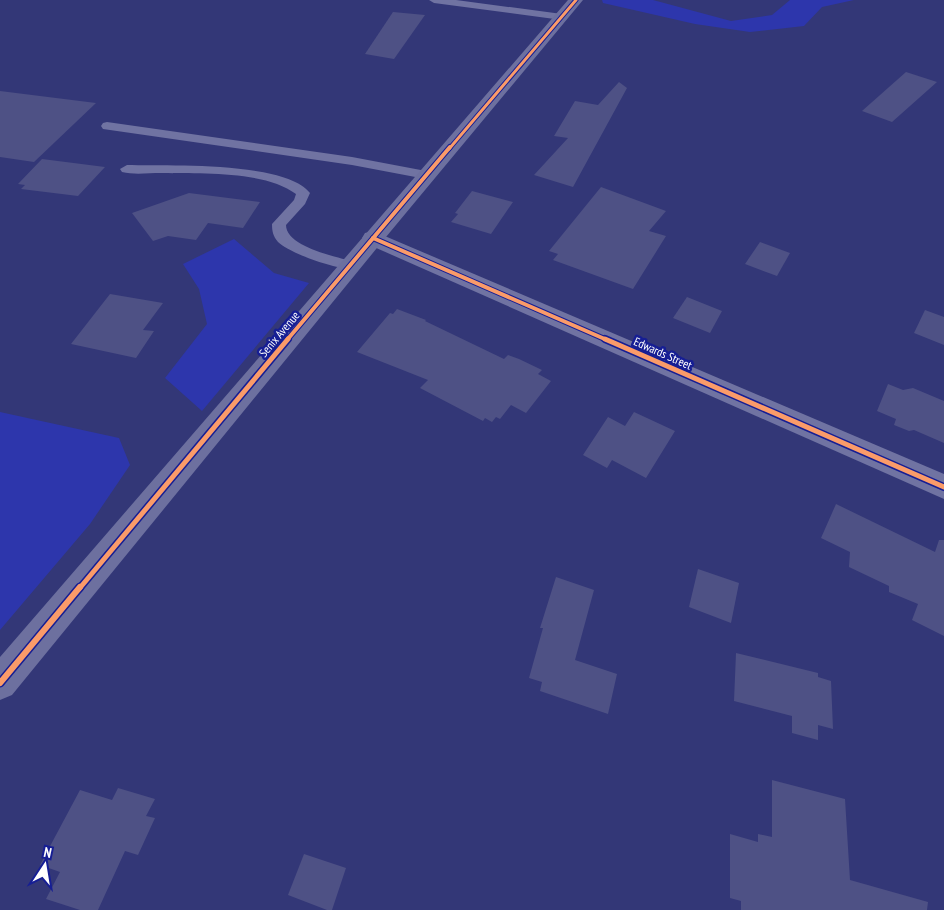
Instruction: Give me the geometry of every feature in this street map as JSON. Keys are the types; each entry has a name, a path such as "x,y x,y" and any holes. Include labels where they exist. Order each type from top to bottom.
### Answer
{"street":[{"name":"Senix Avenue","path":"0,683 350,265 569,9"},
{"name":"Edwards Street","path":"373,238 944,487"}],"lane":[{"path":"434,0 569,9"},
{"path":"107,126 313,155 395,168 426,176"},
{"path":"127,169 248,174 278,179 299,188 303,194 300,201 279,224 280,232 287,240 299,248 350,265"}],"shaded area":[{"path":"602,0 653,0 731,21 772,15 790,0 854,0 822,7 804,26 750,32 695,24 603,3"},
{"path":"234,239 274,273 309,283 202,411 165,378 207,324 199,289 183,264"},
{"path":"0,412 119,438 130,465 90,524 0,630"}],"building":[{"path":"393,12 425,15 394,59 365,54"},
{"path":"906,72 937,82 892,122 862,111"},
{"path":"619,82 627,88 573,187 534,175 568,138 554,136 575,101 598,105"},
{"path":"0,91 96,103 34,162 0,157"},
{"path":"42,159 105,167 78,196 21,189 25,185 18,184"},
{"path":"601,187 666,211 649,231 666,236 633,289 553,260 558,254 549,251"},
{"path":"472,191 513,202 491,234 451,222 458,214 455,213"},
{"path":"189,193 260,202 243,228 208,223 196,240 168,236 153,241 132,213"},
{"path":"760,242 790,253 777,276 745,264"},
{"path":"110,294 163,303 143,330 154,331 136,358 71,344"},
{"path":"687,297 722,311 710,333 673,318"},
{"path":"397,309 426,320 504,359 508,355 519,359 542,370 538,374 551,381 526,413 511,405 500,419 496,417 492,422 485,418 483,421 420,388 428,380 357,352 390,313 393,314"},
{"path":"925,310 944,317 944,345 914,333"},
{"path":"888,384 903,390 913,388 944,401 944,443 914,430 909,431 894,425 896,419 877,411"},
{"path":"634,412 675,431 646,478 612,460 607,468 583,455 608,417 625,426"},
{"path":"836,504 935,552 939,540 944,540 944,636 912,620 918,604 889,592 889,586 849,567 850,552 821,538"},
{"path":"698,569 739,583 731,623 689,607"},
{"path":"556,577 594,590 575,660 617,674 608,714 540,691 542,682 529,678 543,628 540,628"},
{"path":"736,653 818,673 818,677 831,681 833,729 818,725 818,740 792,733 792,716 734,701"},
{"path":"772,780 845,799 850,880 928,902 927,910 741,910 741,901 730,898 730,834 758,842 758,834 772,837"},
{"path":"118,788 155,799 146,816 155,818 138,855 125,851 98,910 80,910 46,899 60,872 40,865 80,790 112,800"},
{"path":"304,854 346,868 332,910 327,910 288,895"}],"cycle path":[{"path":"0,683 373,238 576,0"},
{"path":"373,238 944,487"}]}
